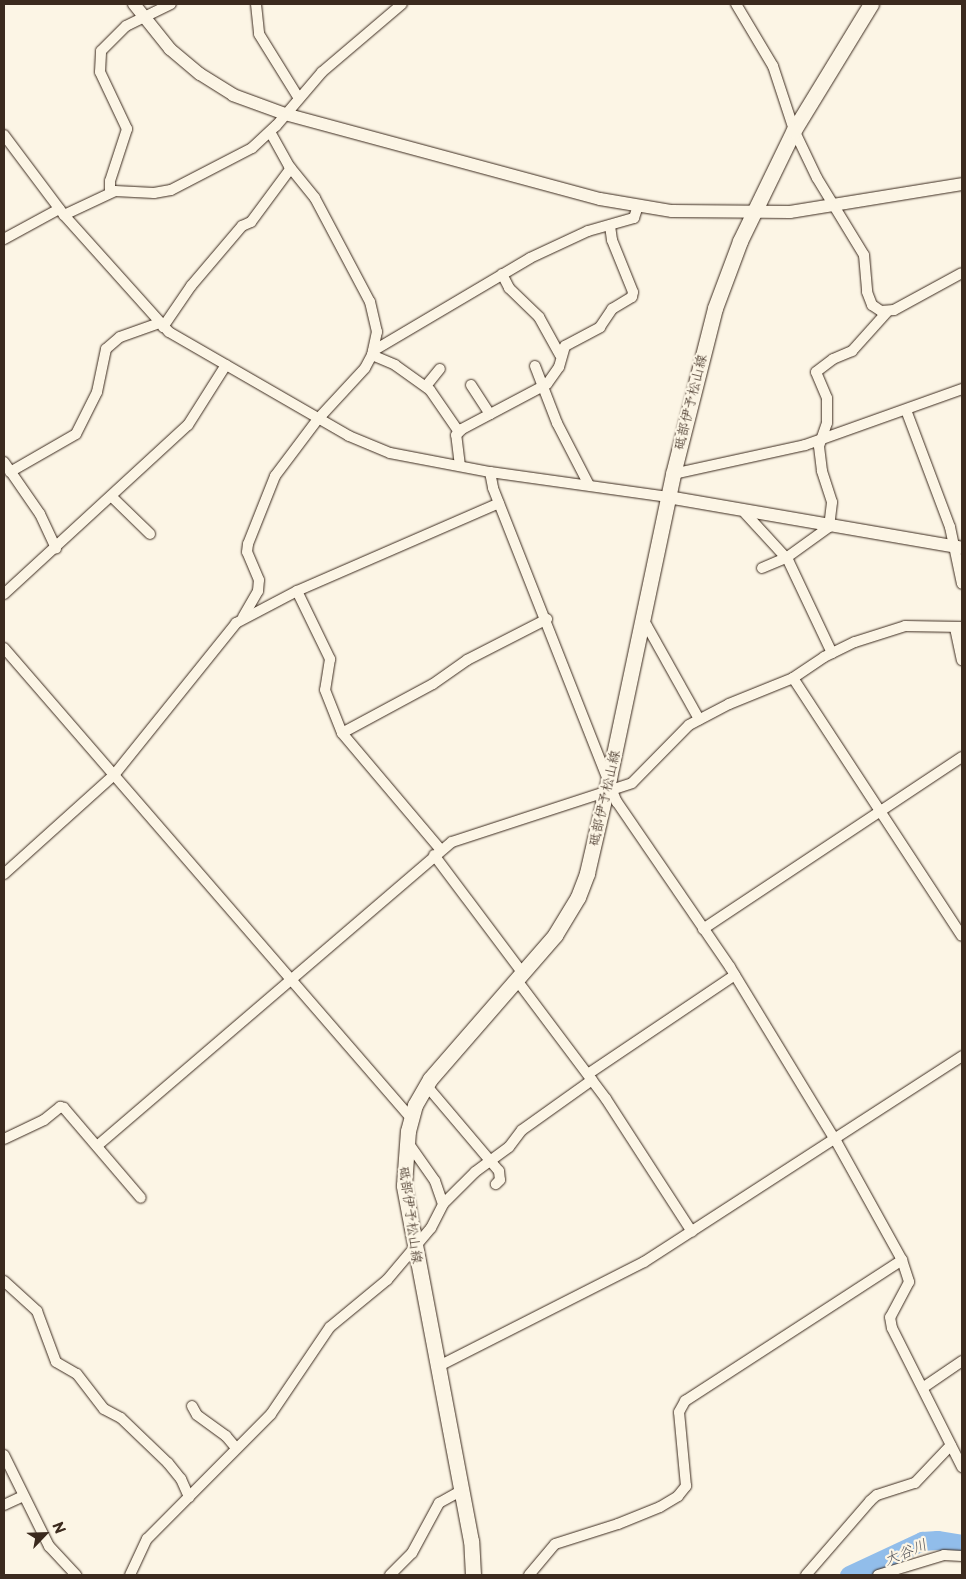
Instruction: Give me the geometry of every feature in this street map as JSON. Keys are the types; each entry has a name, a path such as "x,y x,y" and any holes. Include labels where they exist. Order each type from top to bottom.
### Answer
{"main road":[{"name":"砥部伊予松山線","path":"473,1575 471,1541 414,1248 404,1185 406,1140 411,1118 426,1085 555,935 578,897 587,873 609,786 673,474 715,308 753,213 794,130 871,4"}],"street":[{"path":"134,4 170,49 200,74 234,95 285,114 552,187 638,206 690,212 753,213 834,207 962,184"},
{"path":"110,192 110,181 127,129 100,72 100,58 112,37 142,15 171,4"},
{"path":"256,4 260,34 298,97"},
{"path":"4,239 110,192 154,193 172,190 238,156 270,132 298,97 402,4"},
{"path":"736,4 773,66 794,130 834,207 864,255 867,292 872,306 887,312"},
{"path":"4,874 114,776 242,618 258,591 259,580 247,552 248,544 275,476 318,419 365,368 373,353 377,332 370,302 313,194 291,168 270,132"},
{"path":"4,135 62,212 161,325 187,344 349,436 390,453 490,472 668,497 745,513 958,548"},
{"path":"10,472 76,434 97,392 106,349 120,337 161,325 242,226 251,222 291,168"},
{"path":"373,353 502,274 561,243 634,218 638,206"},
{"path":"459,432 542,387 554,376 560,355 565,346 600,327 612,309 632,297 634,292 612,240 610,225"},
{"path":"762,568 786,558 829,527 832,502 820,465 820,439 827,423 828,406 816,372 833,359 852,351 887,312 962,273"},
{"path":"502,274 509,288 539,317 560,355"},
{"path":"373,353 395,364 426,386 441,403 459,432 457,450 460,466"},
{"path":"4,594 56,549 188,425 226,365"},
{"path":"534,366 542,387 589,485"},
{"path":"426,386 440,369"},
{"path":"471,385 490,414"},
{"path":"673,474 744,460 820,439 962,389"},
{"path":"906,410 958,548 962,584"},
{"path":"4,462 40,514 56,549"},
{"path":"490,472 499,503 547,619 609,786 624,812 735,975 836,1141 902,1260 909,1282 890,1317 892,1328 924,1387 952,1445 960,1456 962,1467"},
{"path":"112,497 150,534"},
{"path":"242,618 297,591 499,503"},
{"path":"745,513 786,558 832,652"},
{"path":"297,591 330,659 326,696 342,733 437,852 519,976 590,1077 692,1232"},
{"path":"342,733 433,684 467,660 547,619"},
{"path":"641,624 647,626 684,687 699,719"},
{"path":"97,1146 437,852 476,832 609,786 640,778 680,732 699,719 793,678 832,652 905,626 959,628 962,660"},
{"path":"4,648 411,1118"},
{"path":"793,678 962,936"},
{"path":"703,929 962,757"},
{"path":"130,1575 147,1539 271,1414 330,1327 388,1280 431,1228 443,1204 509,1146 522,1130 590,1077 735,975"},
{"path":"437,1366 644,1262 836,1141 962,1056"},
{"path":"426,1085 500,1175 496,1184"},
{"path":"4,1138 44,1120 60,1107 68,1111 140,1198"},
{"path":"406,1140 435,1180 443,1204"},
{"path":"529,1575 556,1544 660,1507 678,1496 686,1486 679,1412 685,1401 902,1260"},
{"path":"4,1281 37,1311 56,1362 77,1374 104,1409 121,1418 168,1463 181,1478 189,1497"},
{"path":"924,1387 962,1361"},
{"path":"192,1406 197,1416 226,1436 236,1448"},
{"path":"806,1575 870,1501 877,1495 915,1483 952,1445"},
{"path":"4,1455 49,1546 76,1575"},
{"path":"390,1575 412,1553 439,1503 461,1491"},
{"path":"4,1505 23,1496"},
{"path":"878,1575 944,1555 962,1556"}],"waterway":[{"name":"大谷川","path":"849,1575 922,1541 937,1540 962,1544"}]}
